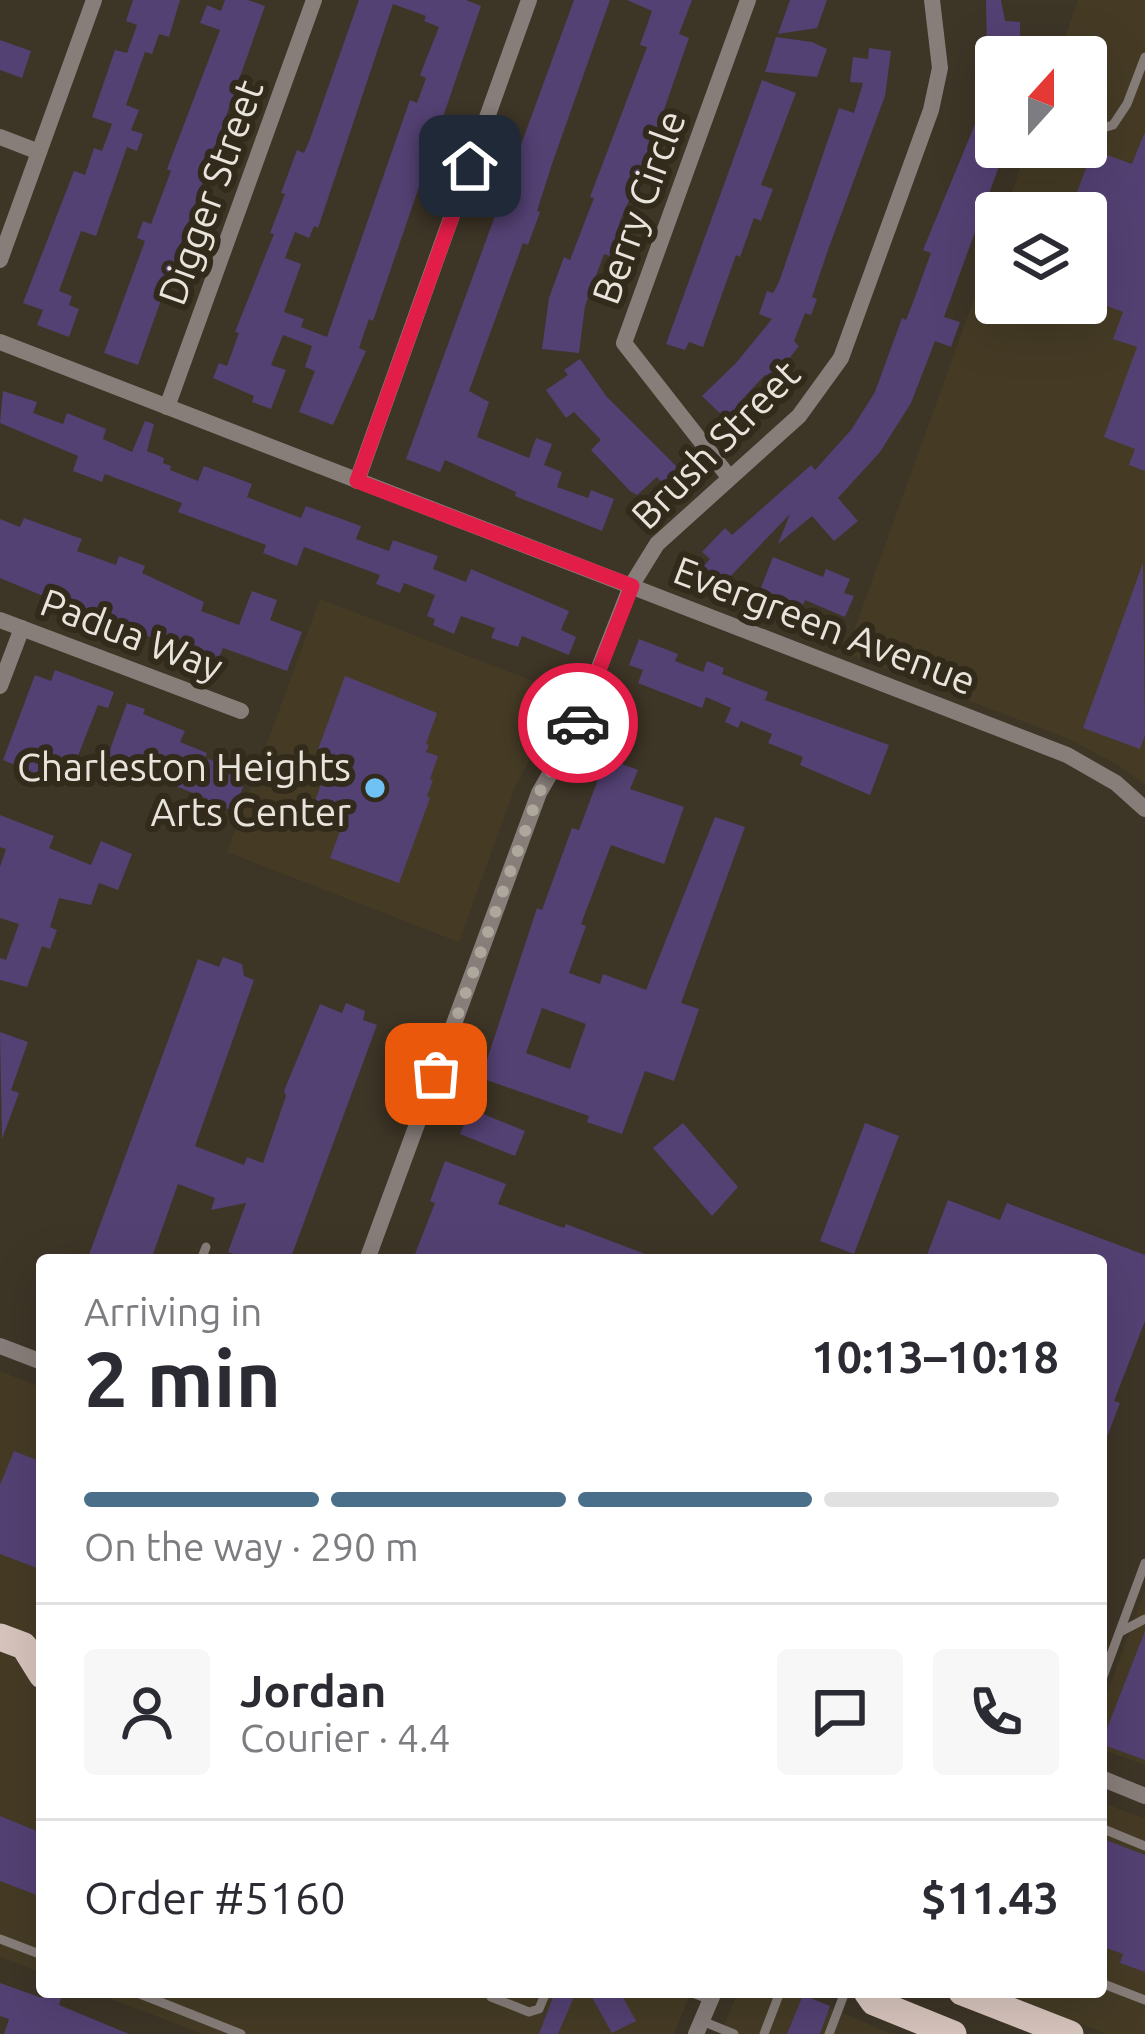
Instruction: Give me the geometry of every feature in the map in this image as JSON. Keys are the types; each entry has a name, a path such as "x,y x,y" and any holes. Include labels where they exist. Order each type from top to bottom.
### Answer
{"main road":[{"path":"871,1998 953,2034"},
{"path":"1009,2001 1070,2034"}],"street":[{"path":"0,260 94,0"},
{"name":"Digger Street","path":"167,406 314,0"},
{"path":"357,481 529,0"},
{"name":"Berry Circle","path":"729,477 624,343 748,0"},
{"name":"Brush Street","path":"369,1254 539,793 574,732 632,586 657,544 799,416 841,358 931,110 940,68 932,0"},
{"path":"0,137 39,152"},
{"name":"Evergreen Avenue","path":"0,342 1067,754 1117,783 1145,809"},
{"name":"Padua Way","path":"0,620 241,711"},
{"path":"0,686 22,628"},
{"path":"0,1346 36,1360"},
{"path":"1107,1780 1145,1796"},
{"path":"699,2027 711,1998"}],"lane":[{"path":"1107,127 1114,125 1127,104 1145,57"},
{"path":"203,1254 206,1247"},
{"path":"1107,1666 1145,1563"},
{"path":"1120,1632 1145,1619"},
{"path":"1107,1830 1145,1846"},
{"path":"0,1939 36,1953"},
{"path":"1107,1985 1145,2000"},
{"path":"150,1998 241,2034"},
{"path":"494,1998 529,2012 539,2009 544,1998"},
{"path":"764,2034 778,1998"},
{"path":"829,2034 843,1998"},
{"path":"699,2027 734,2034"}],"shaded area":[{"path":"1078,0 1145,0 1145,785 1069,739 846,653 975,296 975,324 1107,324 1107,192 1012,192 1020,168 1107,168 1107,36 1065,36"},
{"path":"320,599 564,693 516,784 459,942 227,852"},
{"path":"0,1371 36,1386 36,1971 0,1957"},
{"path":"1145,1591 1145,1765 1107,1751 1107,1694"},
{"path":"1107,1804 1145,1819 1145,2034 1106,2034 1016,1998 1107,1998"},
{"path":"109,1998 689,1998 674,2034 203,2034"},
{"path":"735,1998 807,1998 892,2034 720,2034"}],"building":[{"path":"133,0 180,0 169,37 159,34 152,54 145,52 126,105 139,110 131,130 143,134 137,151 127,147 96,236 81,231 59,291 72,296 69,305 79,309 69,337 37,325 43,310 23,303 74,171 85,175 94,148 102,151 112,124 92,117 115,50 127,53 137,25 126,21"},
{"path":"225,0 265,6 138,365 104,353 145,241 137,238 143,221 151,224 220,30 200,23 207,5 221,11"},
{"path":"359,0 466,0 481,6 373,321 369,319 359,348 366,351 333,425 299,412 315,371 305,367 312,346 283,335 271,365 286,370 271,409 213,378 219,363 227,366 239,333 235,332 274,234 270,233 285,194 281,193 297,150 304,153","holes":["393,4 426,16 424,21 439,27 420,75 426,78 417,103 410,100 327,337 301,327 304,319 284,312 301,264 285,258 295,232 309,238 314,226 318,228"]},
{"path":"574,0 610,0 552,164 540,212 528,245 523,243 469,391 489,402 477,437 529,458 536,438 552,444 544,465 562,472 557,487 588,498 591,490 614,499 602,531 515,496 516,492 445,460 440,472 406,459"},
{"path":"627,0 692,0 679,34 689,38 610,256 604,254 585,306 579,353 542,349 549,298 564,257 570,260 647,47 640,45 652,11"},
{"path":"790,0 827,0 817,28 778,34"},
{"path":"986,0 1001,0 1005,21 1020,22 1020,36 987,36"},
{"path":"776,37 827,49 817,77 765,72"},
{"path":"0,40 31,51 22,78 0,70"},
{"path":"869,48 891,51 885,96 812,297 817,299 811,315 805,313 794,341 799,346 772,380 765,375 728,421 702,396 772,319 759,314 767,291 773,293 779,282 839,108 854,113 863,83 850,82 853,57 868,59"},
{"path":"762,80 796,93 761,185 773,189 761,221 754,218 740,257 736,255 703,347 689,342 685,350 666,344"},
{"path":"975,124 975,168 998,168 990,192 975,192 975,232 944,317 960,322 951,347 935,341 911,403 880,452 838,498 858,521 834,541 812,516 778,544 790,514 723,584 704,566 710,559 702,552 725,528 732,535 811,465 815,470 851,430 875,392 902,318 906,320 931,253 923,250"},
{"path":"1145,134 1145,471 1129,465 1135,449 1104,437 1137,347 1113,339 1123,312 1107,306 1107,192 1077,192 1086,168 1107,168 1107,155 1132,164"},
{"path":"580,359 607,397 678,468 662,483 657,477 637,495 630,491 591,450 601,440 574,412 566,418 546,390 568,375 564,370"},
{"path":"3,391 37,402 33,413 63,424 67,413 106,429 103,439 132,452 145,421 154,424 147,451 164,458 170,470 198,481 204,466 252,484 247,497 301,518 306,506 361,526 356,539 389,551 393,540 438,556 433,569 466,582 471,569 569,611 561,630 576,637 569,655 522,636 518,647 491,638 495,628 461,616 454,634 433,625 435,619 427,616 435,595 404,583 400,593 376,584 380,575 304,547 297,566 263,553 266,545 178,512 182,503 105,474 102,482 73,471 78,456 0,423"},
{"path":"24,518 82,539 77,551 116,565 119,556 145,566 142,573 204,602 201,611 239,625 252,591 277,600 270,620 302,632 287,671 223,648 218,661 0,578 0,519 20,527"},
{"path":"773,557 823,577 826,569 850,579 844,593 854,596 845,617 805,600 802,607 760,590"},
{"path":"1143,563 1145,735 1140,749 1083,728"},
{"path":"639,639 678,654 675,661 703,672 707,661 724,668 722,674 768,692 765,700 889,745 870,795 800,765 803,757 768,743 772,734 741,721 738,728 725,722 731,708 706,697 702,708 638,683 643,670 629,665"},
{"path":"55,670 114,692 108,708 98,705 66,786 3,760 35,675 51,681"},
{"name":"Charleston Heights Arts Center","path":"345,676 437,713 426,744 426,752 438,756 430,798 399,883 330,858 344,821 312,809 330,761 316,755"},
{"path":"127,703 185,731 180,742 207,753 205,758 248,773 234,811 136,765 132,776 104,766"},
{"path":"606,758 638,770 630,789 684,807 664,864 611,845 581,924 586,926 569,973 600,984 603,974 646,990 715,817 745,827 681,1003 699,1009 674,1081 645,1071 622,1134 587,1122 589,1116 481,1078 537,908 542,910 572,828 579,830","holes":["542,1008 586,1024 570,1069 526,1053"]},
{"path":"0,815 54,836 49,848 91,865 101,841 132,854 118,890 99,883 91,905 59,898 50,927 57,930 50,949 42,946 27,987 0,980 0,958 6,960 19,924 0,918 0,867 6,849 0,847"},
{"path":"223,957 242,964 244,976 254,980 195,1146 244,1165 247,1157 263,1163 284,1091 320,1004 342,1013 346,1003 365,1011 363,1020 377,1025 292,1254 228,1252 246,1203 211,1210 215,1198 178,1184 153,1254 89,1254 198,959 219,967"},
{"path":"0,1032 28,1042 11,1090 19,1093 2,1139"},
{"path":"471,1109 525,1131 515,1156 460,1134"},
{"path":"683,1123 738,1187 712,1216 653,1148"},
{"path":"865,1123 899,1136 854,1254 820,1241"},
{"path":"445,1161 506,1184 498,1204 645,1254 415,1254 435,1203 430,1201"},
{"path":"948,1200 1000,1220 1007,1203 1145,1255 1145,1321 1114,1401 1120,1403 1107,1437 1107,1254 927,1254"},
{"path":"14,1451 36,1460 36,1568 0,1554 0,1485"},
{"path":"1145,1631 1145,1760 1107,1746 1107,1729"},
{"path":"0,1816 36,1831 36,1895 0,1881"},
{"path":"1107,1840 1145,1855 1145,1972 1120,1963 1123,1954 1107,1948"},
{"path":"0,1983 36,1998 61,1998 59,2005 129,2034 4,2034 9,2019 0,2016"},
{"path":"553,1998 573,1998 558,2034 539,2034"},
{"path":"592,1998 623,1998 636,2021 612,2033"},
{"path":"802,1998 830,2006 820,2034 787,2034"}],"way so far":[{"path":"436,1074 539,793 578,723"}],"place":[{"name":"Charleston Heights Arts Center","path":"375,788"}],"route":[{"path":"470,166 357,481 632,586 578,723"}]}
